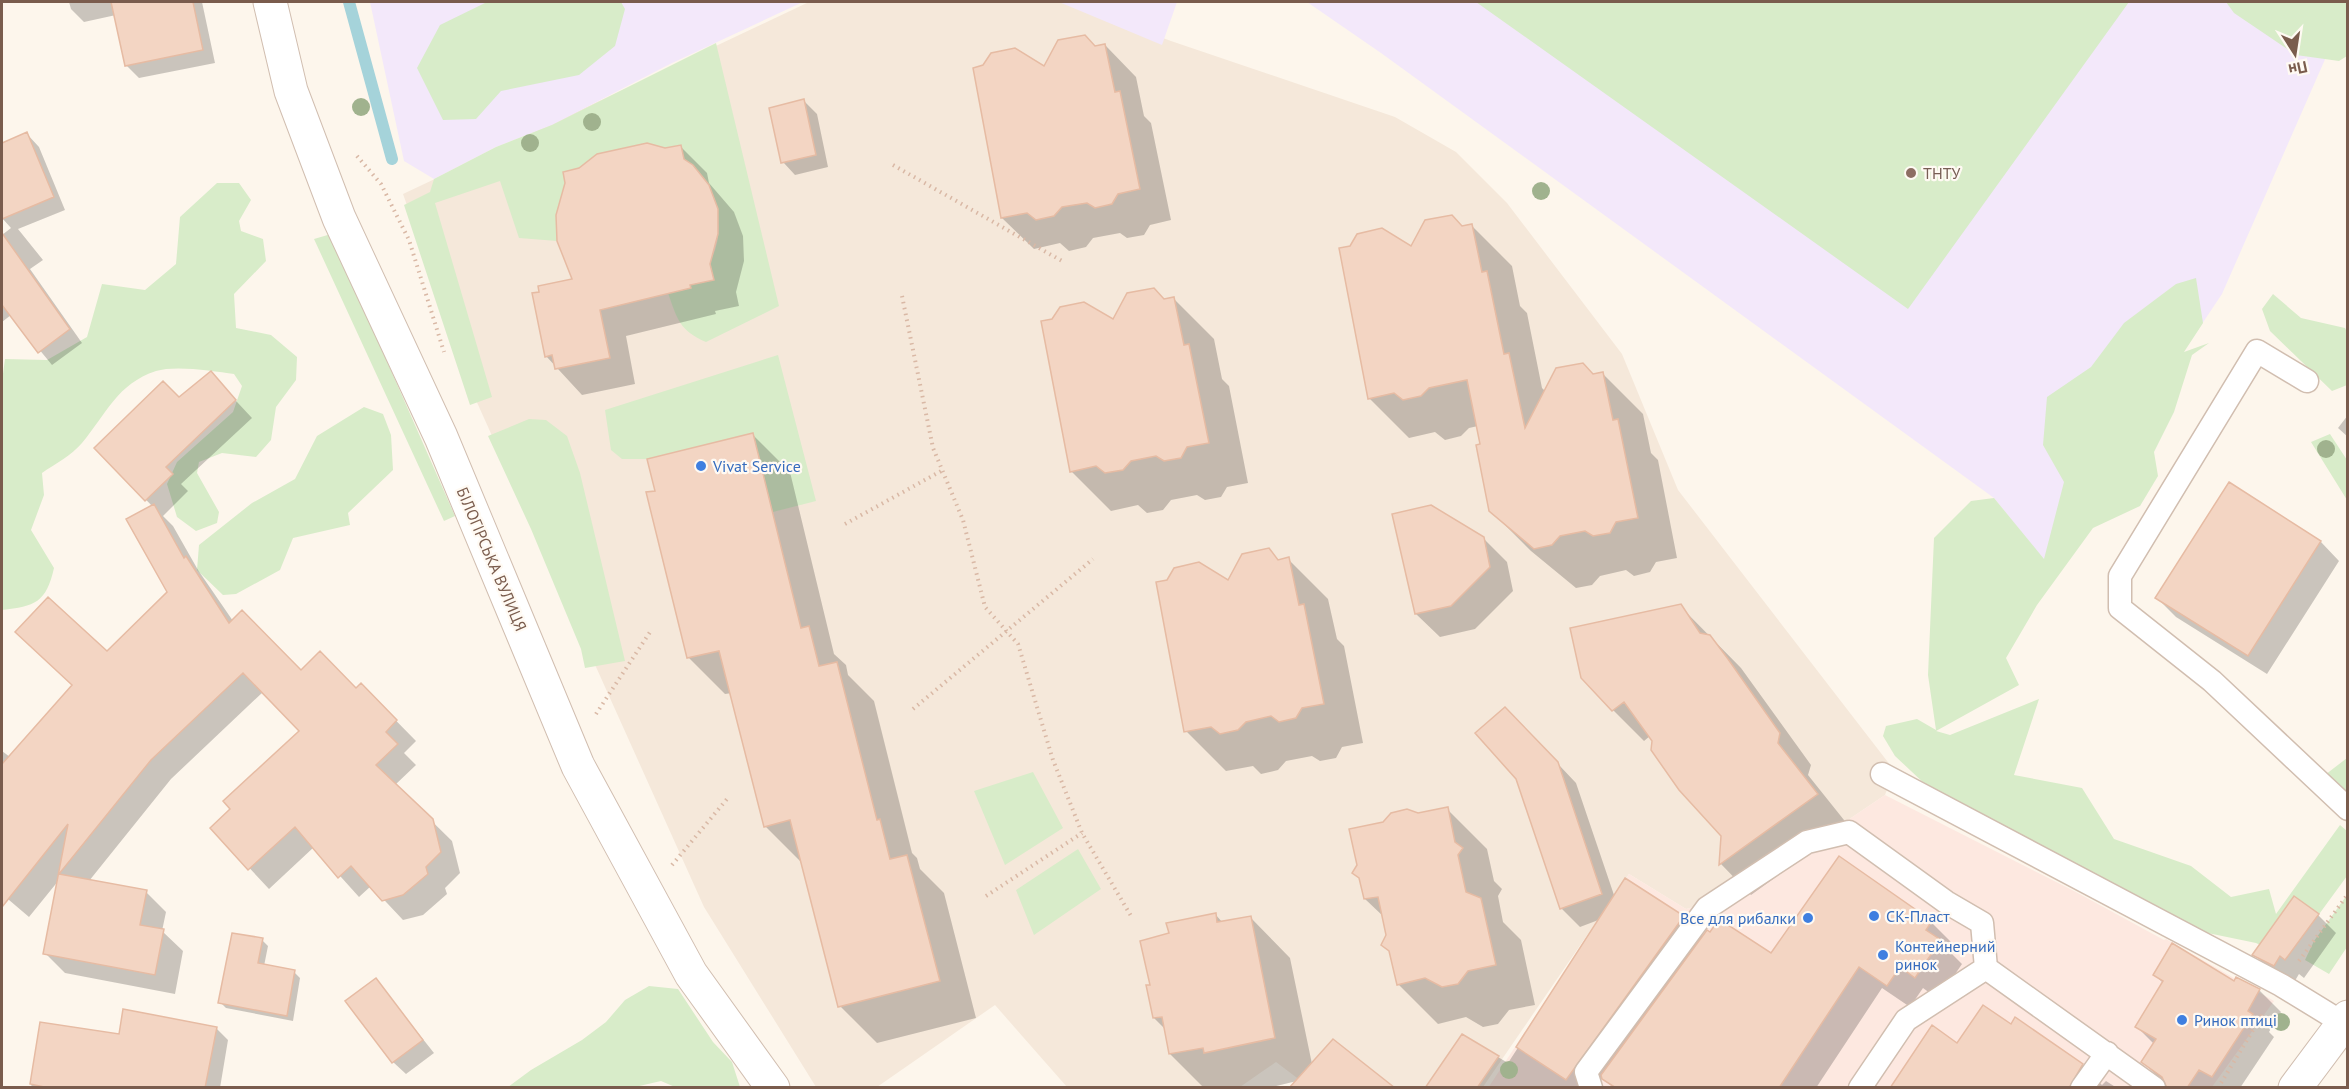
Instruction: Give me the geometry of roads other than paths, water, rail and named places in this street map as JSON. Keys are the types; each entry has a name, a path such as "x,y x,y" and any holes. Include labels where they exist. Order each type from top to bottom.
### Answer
{"street":[{"name":"БІЛОГІРСЬКА ВУЛИЦЯ","path":"270,2 291,91 339,218 441,437 578,766 692,974 773,1088"},
{"path":"2295,1088 2346,1023"}],"lane":[{"path":"2307,381 2258,351 2120,576 2120,608 2212,681 2348,809"},
{"path":"1882,774 2281,985 2346,1023"},
{"path":"1592,1088 1586,1071 1707,908 1807,842 1848,831 1946,902 1982,923 1986,968 2154,1088"},
{"path":"1860,1088 1906,1020 1986,968"},
{"path":"2082,1088 2107,1053"}],"waterway":[{"path":"349,2 392,159"}],"place":[{"name":"ТНТУ","path":"1911,173"},
{"name":"Vivat Service","path":"701,466"},
{"name":"СК-Пласт","path":"1874,916"},
{"name":"Все для рибалки","path":"1808,918"},
{"name":"Контейнерний ринок","path":"1883,955"},
{"name":"Ринок птиці","path":"2182,1020"}]}
